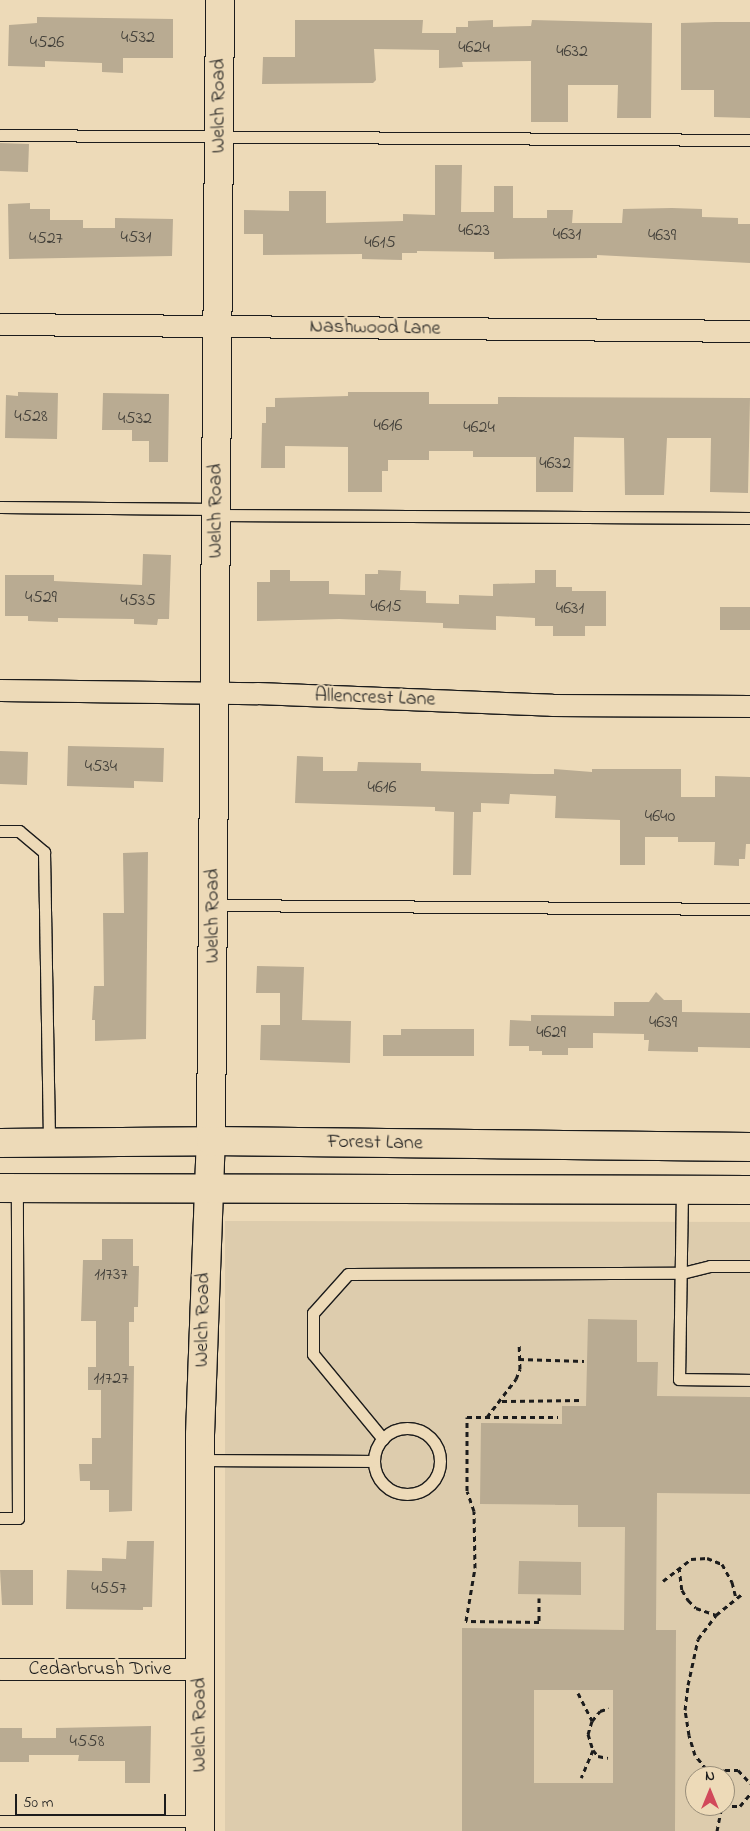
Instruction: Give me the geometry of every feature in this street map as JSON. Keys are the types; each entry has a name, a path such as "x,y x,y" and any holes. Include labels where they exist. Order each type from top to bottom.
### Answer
{"street":[{"name":"Welch Road","path":"200,1826 200,1460 211,1142 220,0"},
{"name":"Nashwood Lane","path":"0,324 750,331"},
{"name":"Allencrest Lane","path":"0,690 215,692 552,705 750,706"},
{"name":"Forest Lane","path":"0,1143 211,1142 750,1147"},
{"path":"682,1146 682,1190"},
{"path":"8,1188 750,1190"},
{"name":"Cedarbrush Drive","path":"0,1669 200,1669"}],"lane":[{"path":"0,135 750,140"},
{"path":"0,508 750,518"},
{"path":"0,831 19,831 44,852 49,1143"},
{"path":"213,905 750,908"},
{"path":"0,1518 18,1518 8,1188"},
{"path":"682,1190 680,1379 750,1380"},
{"path":"383,1439 313,1354 313,1313 348,1274 682,1273 710,1266 750,1266"},
{"path":"402,1429 423,1432 438,1448 440,1468 429,1487 409,1494 398,1493 384,1485 376,1471 374,1461 383,1439 402,1429"},
{"path":"200,1460 374,1461"},
{"path":"0,1821 200,1826"}],"path":[{"path":"487,1417 516,1379 519,1344"},
{"path":"519,1359 584,1361"},
{"path":"501,1401 582,1400"},
{"path":"539,1598 539,1622 466,1621 474,1568 474,1512 467,1491 467,1417 558,1417"},
{"path":"663,1581 679,1566 691,1559 707,1558 722,1564 732,1582 736,1598"},
{"path":"679,1566 682,1590 688,1600 696,1608 716,1615"},
{"path":"703,1766 694,1755 685,1710 698,1639 716,1615 743,1593"},
{"path":"578,1693 592,1721"},
{"path":"608,1758 598,1756 593,1750 588,1734 592,1721 600,1711 609,1708"},
{"path":"581,1778 593,1750"},
{"path":"735,1770 738,1770 750,1783"},
{"path":"735,1806 740,1806 750,1794"},
{"path":"717,1831 720,1816"}],"shaded area":[{"path":"225,1221 750,1222 750,1831 225,1831"}],"building":[{"path":"37,17 173,19 173,58 123,58 123,73 102,72 102,63 45,61 45,67 8,66 9,25 37,23"},
{"path":"295,20 423,20 422,33 456,33 456,27 468,27 468,21 493,20 493,27 531,26 532,20 652,23 651,118 617,118 618,85 568,85 568,122 531,122 531,61 462,62 463,67 439,68 439,50 374,49 376,80 373,83 262,84 263,57 295,57"},
{"path":"750,22 750,118 714,117 714,90 681,90 681,23"},
{"path":"0,143 29,144 28,172 0,171"},
{"path":"435,165 462,165 461,212 494,212 494,186 513,186 513,218 547,218 547,210 573,210 572,223 622,223 623,209 672,208 702,209 702,217 738,218 738,224 750,224 750,263 597,255 597,258 494,259 494,252 417,251 417,253 402,253 402,260 362,259 362,254 263,255 263,234 244,234 244,210 289,211 289,191 326,191 326,223 403,221 403,214 435,215"},
{"path":"30,203 30,209 50,209 50,220 83,220 83,228 115,228 115,218 173,219 172,256 9,259 8,204"},
{"path":"18,392 58,393 57,439 5,438 6,395 18,396"},
{"path":"348,392 429,392 429,404 498,404 498,397 750,398 748,493 710,492 711,438 667,438 664,495 625,495 624,438 574,437 573,492 536,492 536,457 473,457 473,451 429,451 429,460 388,460 388,471 382,471 382,492 348,492 348,447 285,446 285,468 261,468 262,423 266,423 266,407 275,407 275,398 348,396"},
{"path":"103,393 169,394 168,462 149,462 149,441 132,441 132,430 102,430"},
{"path":"143,554 171,555 169,619 158,619 157,625 134,624 134,619 58,618 58,622 28,621 28,616 5,616 5,575 54,575 54,581 142,585"},
{"path":"270,570 290,570 290,581 329,581 329,594 365,595 365,574 378,574 378,570 401,571 400,590 426,591 426,603 459,604 459,595 493,596 493,584 535,583 535,570 556,570 556,587 572,587 572,591 606,591 606,626 585,626 585,636 553,636 553,626 535,626 535,618 496,616 496,630 443,628 443,623 339,619 257,621 257,582 270,582"},
{"path":"720,607 750,607 750,630 720,630"},
{"path":"68,746 164,748 163,782 134,781 134,788 67,786"},
{"path":"0,751 28,752 27,785 0,784"},
{"path":"297,756 323,757 323,771 357,771 358,762 421,763 421,771 534,774 554,774 554,769 592,772 592,769 681,769 681,797 715,797 715,776 750,777 750,844 746,844 745,859 739,859 739,866 714,865 715,842 678,842 678,837 645,837 645,865 620,865 620,820 555,818 556,796 510,794 509,804 481,803 481,812 473,812 471,875 453,875 454,812 435,811 435,807 295,803"},
{"path":"148,852 146,1039 95,1041 95,1020 92,1020 94,986 104,986 103,913 124,913 123,853"},
{"path":"257,966 304,967 302,1020 351,1021 350,1063 260,1060 261,1025 280,1025 280,993 256,993"},
{"path":"656,992 664,1000 682,1000 682,1012 750,1013 750,1048 698,1047 698,1052 648,1051 649,1040 644,1040 644,1034 593,1033 593,1048 568,1048 568,1055 542,1055 542,1051 529,1051 529,1046 509,1046 510,1020 531,1021 531,1015 614,1016 614,1002 649,1002"},
{"path":"401,1029 474,1029 474,1056 383,1056 383,1035 401,1035"},
{"path":"102,1239 133,1239 133,1266 139,1266 138,1307 134,1307 134,1322 129,1322 129,1366 134,1366 132,1511 109,1512 109,1490 90,1490 90,1481 80,1481 79,1464 92,1464 92,1438 101,1438 101,1390 88,1390 88,1367 96,1367 96,1321 81,1321 83,1260 102,1260"},
{"path":"588,1319 637,1320 637,1362 658,1362 657,1396 750,1397 750,1494 657,1493 656,1630 676,1630 675,1831 462,1831 462,1628 624,1630 625,1527 578,1527 578,1505 480,1504 481,1423 562,1424 562,1406 586,1406","holes":["534,1690 613,1690 613,1783 534,1783"]},
{"path":"127,1541 154,1541 152,1607 143,1607 143,1610 66,1609 67,1570 102,1571 102,1558 126,1559"},
{"path":"519,1561 581,1562 581,1595 518,1594"},
{"path":"0,1570 33,1570 33,1605 2,1605"},
{"path":"151,1726 150,1783 125,1783 125,1761 78,1761 79,1755 29,1755 29,1762 0,1762 0,1728 22,1728 22,1738 56,1738 56,1728"}]}
